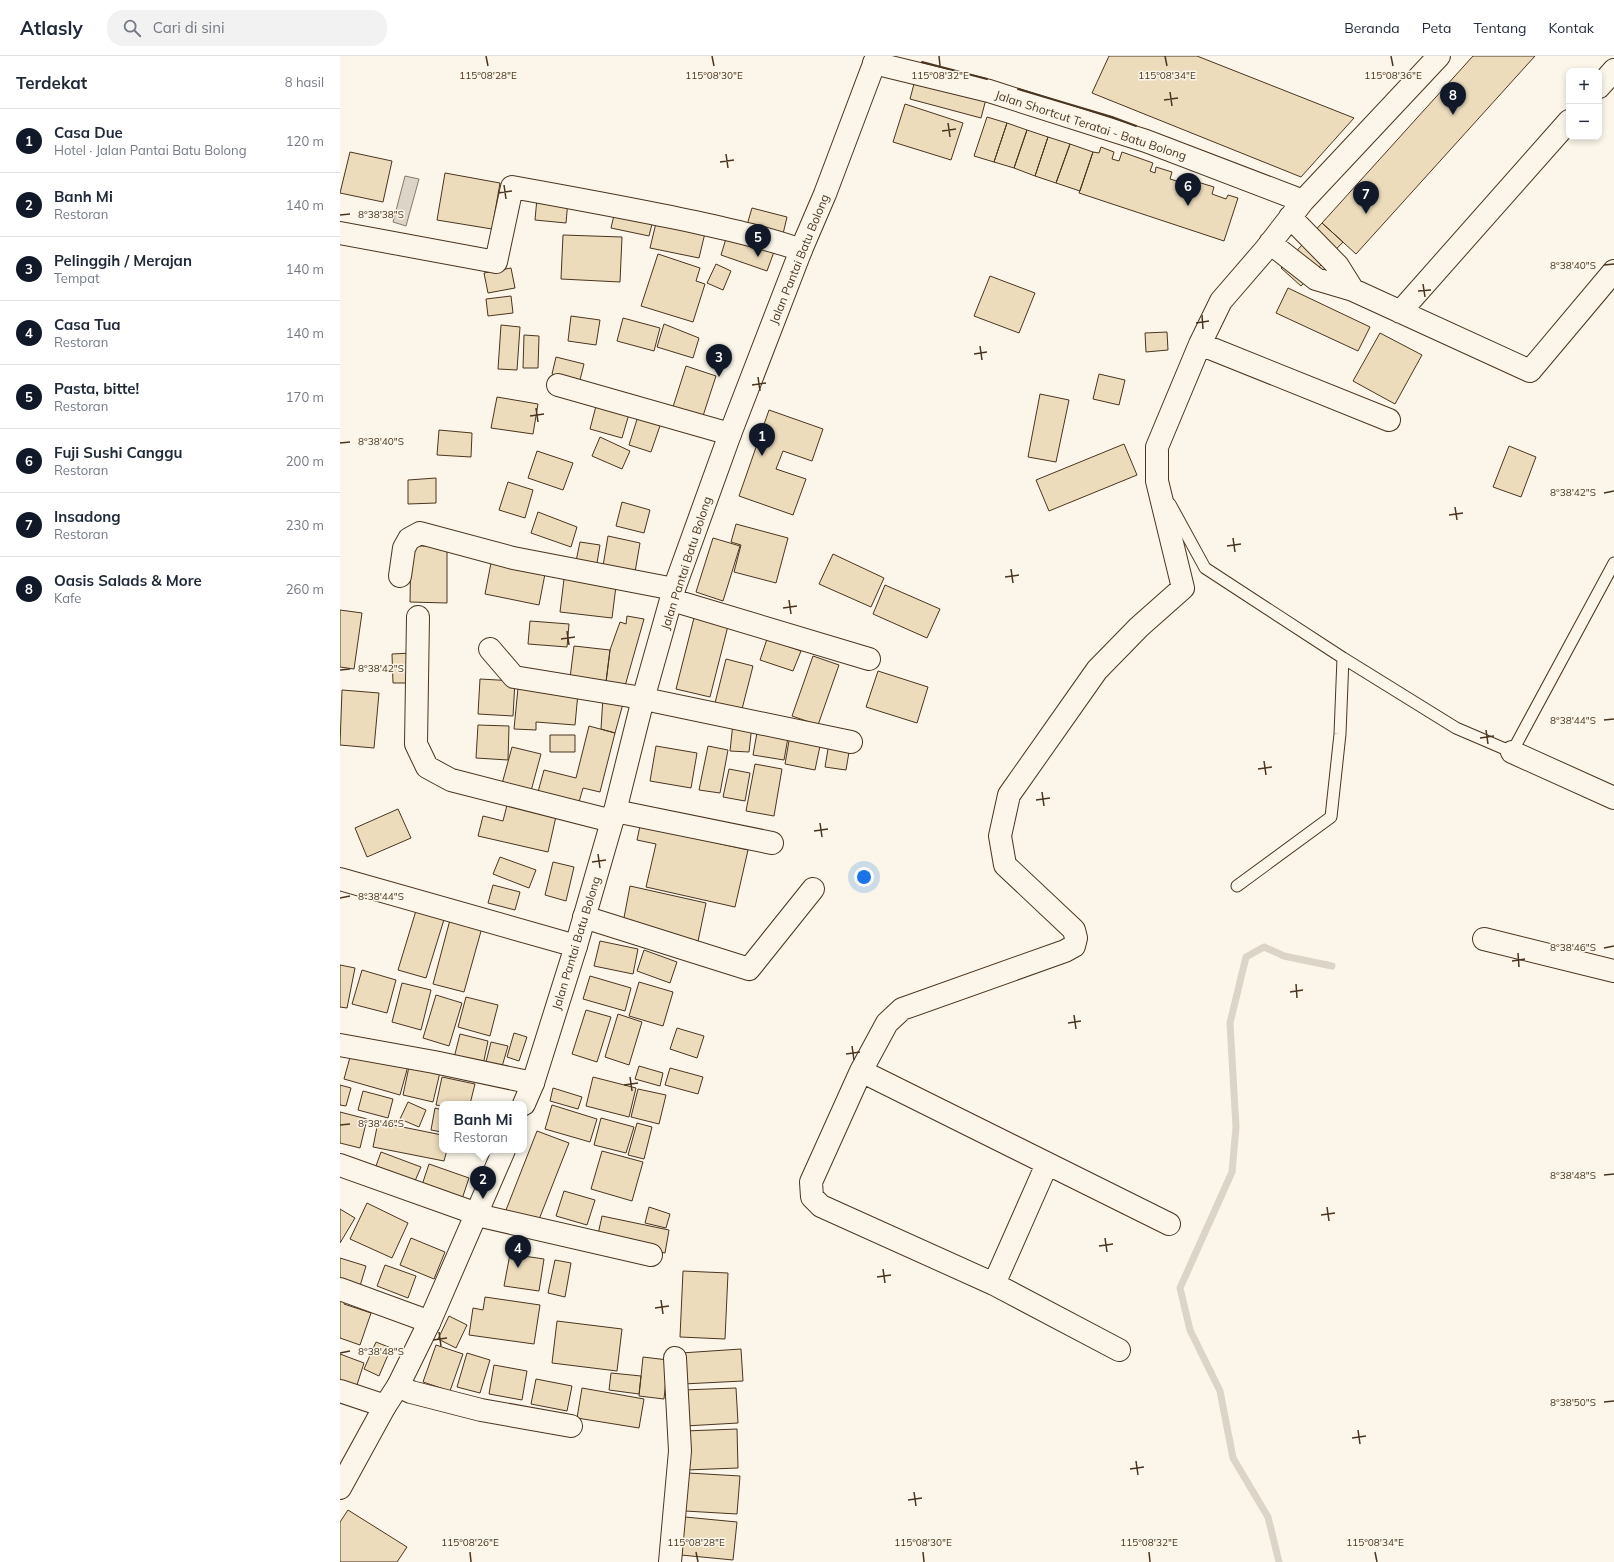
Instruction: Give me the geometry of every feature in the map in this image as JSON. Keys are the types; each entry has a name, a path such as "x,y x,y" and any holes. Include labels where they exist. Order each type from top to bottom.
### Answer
{"street":[{"path":"1119,1350 994,1284 821,1206 812,1197 811,1182 861,1071 887,1023 902,1009 1065,951 1074,946 1076,938 1074,930 1005,866 1000,836 1009,795 1097,670 1139,627 1183,588 1157,481 1157,447 1200,344 1221,301 1270,243 1296,209 1439,56"},
{"name":"Jalan Shortcut Teratai - Batu Bolong","path":"875,60 989,91 1131,136 1296,209"},
{"name":"Jalan Pantai Batu Bolong","path":"525,1101 533,1083 576,946 614,816 643,699 673,594 730,434 801,250 825,194 875,60"},
{"path":"1602,84 1614,70"},
{"path":"1400,312 1566,124"},
{"path":"340,233 496,262 512,187 635,209 777,242 801,250"},
{"path":"1296,209 1338,266 1353,290"},
{"path":"1270,243 1316,279 1353,290 1530,371 1614,271"},
{"path":"1200,344 1390,420"},
{"path":"558,385 730,434"},
{"path":"400,576 406,544 409,539 420,533 513,558 673,594 869,659"},
{"path":"418,617 416,744 428,767 451,780 614,816 772,844"},
{"path":"490,649 514,677 643,699 851,742"},
{"path":"1512,752 1614,798"},
{"path":"340,879 576,946"},
{"path":"584,917 749,970 813,889"},
{"path":"1484,940 1614,971"},
{"path":"340,1045 434,1062 533,1083"},
{"path":"861,1071 1169,1224"},
{"path":"340,1488 385,1406 398,1386 429,1323 503,1153"},
{"path":"994,1284 1047,1164"},
{"path":"340,1165 477,1215 651,1255"},
{"path":"340,1289 422,1319 429,1323"},
{"path":"670,1562 680,1451 675,1358"},
{"path":"398,1386 411,1392 481,1410 571,1426"},
{"path":"340,1391 385,1406"}],"lane":[{"path":"1157,481 1205,568 1343,658 1456,728 1512,752 1614,563"},
{"path":"1238,886 1331,817 1340,734 1343,658"}],"shaded area":[{"path":"405,176 419,179 406,226 393,222"}],"building":[{"path":"1109,56 1197,56 1354,118 1301,177 1092,93"},
{"path":"1473,56 1535,56 1356,254 1322,223"},
{"path":"915,80 986,99 981,118 910,99"},
{"path":"905,104 963,123 951,160 893,142"},
{"path":"987,117 1007,123 994,162 974,156"},
{"path":"1007,123 1027,130 1014,168 994,162"},
{"path":"1027,130 1048,137 1035,176 1014,168"},
{"path":"1048,137 1070,144 1056,183 1035,176"},
{"path":"1070,144 1093,152 1080,191 1056,183"},
{"path":"1101,147 1114,152 1112,159 1119,161 1122,152 1153,163 1150,171 1155,173 1156,167 1172,172 1170,179 1180,182 1181,177 1214,187 1212,194 1226,199 1228,195 1238,198 1224,241 1079,193 1093,152 1099,153"},
{"path":"350,152 392,161 383,202 340,193"},
{"path":"445,173 500,183 492,229 437,220"},
{"path":"537,198 568,201 566,223 535,220"},
{"path":"752,208 787,217 783,234 747,225"},
{"path":"615,211 653,220 649,236 611,228"},
{"path":"656,223 705,233 699,258 650,248"},
{"path":"1322,223 1343,242 1301,286 1281,268"},
{"path":"728,232 775,249 767,271 721,255"},
{"path":"563,235 622,237 620,282 561,279"},
{"path":"658,254 700,268 696,281 705,284 693,322 641,306"},
{"path":"716,264 731,271 723,290 707,283"},
{"path":"511,268 515,288 488,293 484,273"},
{"path":"990,276 1035,293 1019,333 974,316"},
{"path":"1288,288 1370,327 1358,351 1276,313"},
{"path":"511,296 513,313 488,316 486,299"},
{"path":"571,316 600,320 596,345 568,341"},
{"path":"623,318 660,328 654,351 617,341"},
{"path":"664,324 699,338 693,358 657,347"},
{"path":"501,325 520,327 517,370 498,369"},
{"path":"1167,332 1168,350 1146,352 1145,333"},
{"path":"1380,333 1422,355 1395,404 1353,381"},
{"path":"524,335 539,336 538,368 523,368"},
{"path":"556,357 584,364 580,380 552,374"},
{"path":"686,366 716,376 702,419 672,410"},
{"path":"1099,374 1125,380 1119,405 1093,399"},
{"path":"1040,394 1069,400 1056,462 1028,457"},
{"path":"497,397 538,404 533,434 491,428"},
{"path":"596,406 629,414 622,438 590,429"},
{"path":"769,410 823,429 812,461 783,451 776,469 806,479 793,515 739,496"},
{"path":"639,413 662,420 651,452 629,445"},
{"path":"439,430 472,433 471,457 437,455"},
{"path":"600,437 630,451 622,469 592,456"},
{"path":"1124,444 1137,475 1049,511 1036,480"},
{"path":"1509,446 1536,457 1521,497 1493,487"},
{"path":"537,451 573,463 563,490 528,478"},
{"path":"436,478 436,503 408,504 408,480"},
{"path":"508,482 533,490 525,518 499,510"},
{"path":"622,502 650,510 644,533 616,526"},
{"path":"538,512 577,527 571,547 531,533"},
{"path":"736,524 788,538 776,583 734,572 741,545 731,542"},
{"path":"608,536 640,543 635,572 603,566"},
{"path":"713,538 740,546 723,601 696,592"},
{"path":"580,542 600,545 596,569 575,566"},
{"path":"411,546 447,546 447,603 410,602"},
{"path":"833,554 884,578 871,607 819,584"},
{"path":"491,563 545,574 539,605 485,594"},
{"path":"564,579 616,586 612,618 560,612"},
{"path":"885,585 940,609 927,638 873,614"},
{"path":"340,610 362,613 354,669 340,667"},
{"path":"696,610 730,618 710,697 676,689"},
{"path":"627,616 644,619 625,686 606,682 610,650 620,622 626,624"},
{"path":"530,621 569,624 567,647 528,644"},
{"path":"767,639 801,651 793,671 760,660"},
{"path":"574,646 610,650 606,682 570,678"},
{"path":"412,653 413,683 393,683 392,654"},
{"path":"813,656 839,665 818,725 792,716"},
{"path":"726,659 753,666 741,713 714,707"},
{"path":"878,671 928,687 917,723 866,707"},
{"path":"480,679 515,681 513,716 478,714"},
{"path":"518,688 578,693 575,725 536,722 536,730 514,729"},
{"path":"342,690 379,693 374,748 340,745"},
{"path":"603,697 624,700 615,733 601,729"},
{"path":"733,723 752,725 749,752 730,751"},
{"path":"478,725 509,726 508,760 476,758"},
{"path":"589,726 615,733 600,792 583,788 579,802 538,792 544,770 576,778"},
{"path":"758,727 789,732 784,760 753,755"},
{"path":"550,735 575,735 575,752 550,752"},
{"path":"790,735 821,741 815,770 785,764"},
{"path":"829,743 850,746 846,770 825,767"},
{"path":"656,746 697,753 691,788 650,781"},
{"path":"708,746 728,750 720,793 699,790"},
{"path":"512,747 541,754 531,791 502,784"},
{"path":"755,764 782,769 774,816 746,811"},
{"path":"729,769 750,773 745,801 723,797"},
{"path":"508,801 557,812 548,852 478,836 483,816 503,821"},
{"path":"398,809 411,838 367,857 355,828"},
{"path":"640,826 748,850 735,907 646,887 656,844 637,840"},
{"path":"500,857 536,870 529,888 493,874"},
{"path":"553,862 574,867 566,901 545,895"},
{"path":"493,885 520,892 515,910 488,903"},
{"path":"630,886 706,903 697,946 623,923"},
{"path":"418,904 446,913 426,978 398,970"},
{"path":"451,916 483,924 464,992 433,984"},
{"path":"600,941 638,949 633,974 594,966"},
{"path":"644,950 677,962 670,983 637,971"},
{"path":"340,965 355,968 347,1008 340,1007"},
{"path":"362,970 396,980 387,1013 352,1004"},
{"path":"590,976 631,988 625,1011 583,999"},
{"path":"639,982 673,992 663,1026 629,1016"},
{"path":"402,983 431,990 421,1030 392,1022"},
{"path":"436,995 462,1003 449,1046 423,1038"},
{"path":"466,997 498,1005 490,1036 458,1027"},
{"path":"586,1010 611,1017 597,1062 572,1054"},
{"path":"618,1014 642,1022 629,1065 605,1057"},
{"path":"677,1028 704,1036 697,1058 670,1049"},
{"path":"514,1033 527,1037 519,1061 507,1057"},
{"path":"460,1034 488,1041 483,1065 454,1058"},
{"path":"491,1042 508,1046 501,1070 485,1066"},
{"path":"352,1050 408,1066 400,1095 344,1079"},
{"path":"410,1062 441,1068 433,1102 403,1095"},
{"path":"639,1066 663,1073 660,1086 635,1079"},
{"path":"670,1068 703,1077 698,1094 665,1085"},
{"path":"442,1077 475,1084 471,1101 439,1101 439,1106 436,1105"},
{"path":"593,1077 636,1088 629,1117 586,1106"},
{"path":"340,1085 351,1088 346,1106 340,1105"},
{"path":"553,1088 582,1097 578,1109 550,1101"},
{"path":"638,1089 666,1095 659,1124 631,1117"},
{"path":"363,1091 393,1099 388,1118 358,1110"},
{"path":"408,1102 426,1110 419,1127 400,1119"},
{"path":"552,1105 597,1119 590,1142 545,1129"},
{"path":"435,1108 439,1109 439,1131 431,1130"},
{"path":"340,1112 367,1119 360,1148 340,1143"},
{"path":"601,1118 634,1127 626,1153 594,1145"},
{"path":"378,1122 439,1134 439,1153 446,1153 444,1161 373,1147"},
{"path":"637,1123 652,1127 644,1159 628,1155"},
{"path":"537,1131 569,1143 538,1222 506,1210"},
{"path":"602,1151 643,1162 632,1201 591,1189"},
{"path":"381,1152 421,1167 415,1181 376,1166"},
{"path":"429,1164 469,1178 462,1199 422,1185"},
{"path":"564,1191 595,1200 587,1225 556,1216"},
{"path":"367,1203 408,1223 392,1258 350,1239"},
{"path":"649,1207 670,1214 666,1228 645,1223"},
{"path":"340,1209 355,1218 340,1243"},
{"path":"602,1216 669,1230 665,1253 597,1239"},
{"path":"411,1238 445,1252 434,1279 400,1265"},
{"path":"510,1254 544,1259 539,1291 504,1286"},
{"path":"340,1258 366,1266 360,1286 340,1280"},
{"path":"555,1260 571,1263 565,1297 548,1293"},
{"path":"385,1265 416,1276 408,1298 377,1286"},
{"path":"683,1271 728,1273 725,1339 680,1337"},
{"path":"340,1294 346,1296 344,1304 371,1313 360,1345 340,1338"},
{"path":"485,1297 540,1305 534,1344 469,1335 473,1308 483,1310"},
{"path":"449,1316 467,1325 456,1348 438,1339"},
{"path":"557,1321 622,1329 617,1371 552,1363"},
{"path":"376,1342 391,1348 379,1376 364,1369"},
{"path":"436,1345 463,1354 450,1391 423,1382"},
{"path":"741,1349 743,1381 683,1384 681,1353"},
{"path":"467,1353 490,1360 480,1393 457,1387"},
{"path":"340,1354 364,1363 356,1388 340,1383"},
{"path":"643,1357 668,1360 664,1399 639,1396"},
{"path":"494,1365 527,1371 522,1400 489,1394"},
{"path":"611,1373 641,1376 639,1394 609,1390"},
{"path":"536,1379 572,1386 567,1411 531,1404"},
{"path":"582,1388 644,1399 639,1428 577,1418"},
{"path":"736,1388 738,1423 685,1426 683,1390"},
{"path":"737,1429 738,1468 686,1470 685,1431"},
{"path":"688,1473 740,1476 737,1514 685,1511"},
{"path":"348,1510 407,1547 397,1562 340,1562 340,1522"},
{"path":"685,1517 737,1522 733,1560 681,1555"}],"waterway":[{"path":"1279,1562 1268,1517 1233,1458 1220,1391 1190,1330 1180,1288 1232,1172 1236,1127 1230,1023 1246,957 1264,947 1284,956 1332,966"}],"wall":[{"path":"922,62 987,79"},
{"path":"1018,89 1112,117 1136,126"}],"place":[{"name":"Oasis Salads & More","path":"1453,115"},
{"name":"Fuji Sushi Canggu","path":"1188,206"},
{"name":"Insadong","path":"1366,214"},
{"name":"Pasta, bitte!","path":"758,257"},
{"name":"Pelinggih / Merajan","path":"719,377"},
{"name":"Casa Due","path":"762,456"},
{"name":"Banh Mi","path":"483,1199"},
{"name":"Casa Tua","path":"518,1268"}]}
